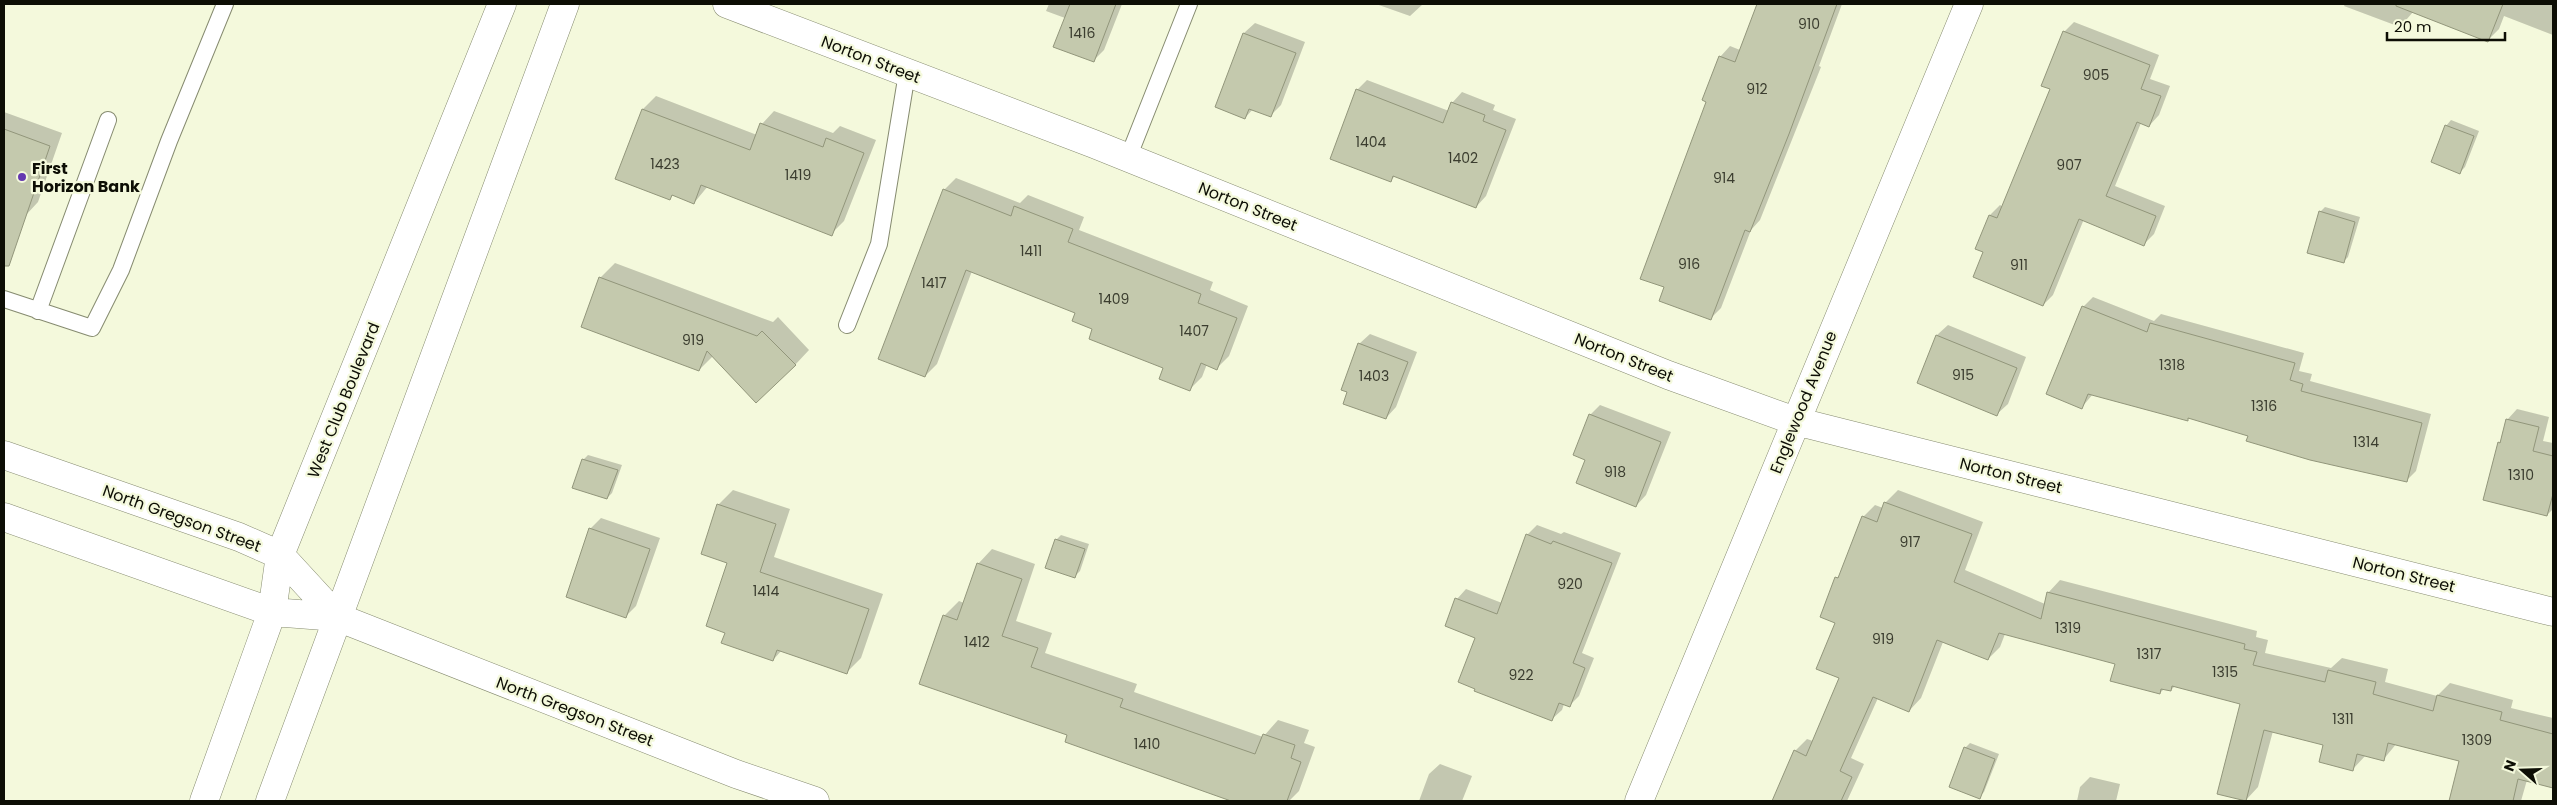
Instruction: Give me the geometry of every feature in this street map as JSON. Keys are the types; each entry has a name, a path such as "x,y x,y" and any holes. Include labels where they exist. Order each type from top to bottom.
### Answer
{"main road":[{"name":"West Club Boulevard","path":"204,801 272,612 280,555 502,4"},
{"path":"270,801 336,617 565,4"},
{"name":"Norton Street","path":"727,4 1128,158 1668,375 1795,421 2553,612"},
{"name":"Englewood Avenue","path":"1639,801 1969,4"},
{"name":"North Gregson Street","path":"4,455 239,537 280,555 336,617"},
{"name":"North Gregson Street","path":"4,518 272,612 336,617 736,774 815,801"}],"lane":[{"path":"4,299 92,328 121,270 169,141 225,4"},
{"path":"1128,158 1189,4"},
{"path":"847,324 878,244 907,73"},
{"path":"38,311 108,120"}],"building":[{"path":"1070,4 1116,4 1094,62 1053,47"},
{"path":"1757,4 1837,4 1750,232 1745,230 1711,320 1659,301 1664,287 1640,279 1706,102 1702,100 1719,56 1735,62"},
{"path":"2396,4 2503,4 2488,42 2396,6"},
{"path":"2063,31 2150,65 2141,89 2161,96 2149,127 2137,122 2106,196 2156,216 2144,246 2079,219 2043,306 1973,277 1983,252 1975,249 1989,215 1997,218 2050,89 2041,86"},
{"path":"1243,33 1296,53 1271,117 1249,109 1245,119 1215,107"},
{"path":"1356,89 1443,123 1451,102 1485,115 1483,121 1506,130 1476,208 1393,176 1391,182 1330,159"},
{"path":"642,109 750,150 760,123 823,147 826,138 864,153 832,236 701,185 694,204 672,195 670,200 615,179"},
{"path":"2445,125 2474,136 2460,174 2431,162"},
{"name":"First Horizon Bank","path":"4,129 50,146 9,266 4,266"},
{"path":"943,189 1011,216 1014,206 1073,229 1068,242 1201,294 1198,303 1237,318 1217,370 1201,363 1190,391 1159,379 1163,368 1089,339 1092,329 1072,321 1075,313 966,270 925,377 878,359"},
{"path":"2319,211 2355,222 2344,263 2307,253"},
{"path":"599,277 757,336 762,331 796,365 756,403 707,351 699,371 581,327"},
{"path":"2082,306 2147,332 2150,323 2295,363 2290,380 2303,384 2301,391 2422,423 2407,482 2310,460 2246,441 2248,436 2188,418 2188,421 2088,394 2082,409 2046,394"},
{"path":"1936,335 2017,368 1997,416 1917,383"},
{"path":"1358,343 1408,362 1386,419 1343,404 1347,392 1341,390"},
{"path":"1589,414 1661,442 1636,507 1576,483 1585,460 1573,455"},
{"path":"2506,419 2539,427 2533,451 2553,456 2553,494 2547,516 2483,500"},
{"path":"582,459 618,470 607,499 572,488"},
{"path":"1884,502 1972,534 1954,582 2041,619 2047,592 2245,644 2244,649 2257,652 2253,665 2325,682 2328,670 2376,682 2373,694 2433,711 2437,695 2502,712 2500,720 2553,734 2553,788 2518,779 2513,801 2449,801 2459,761 2388,743 2384,761 2357,754 2353,771 2319,762 2323,745 2264,730 2246,801 2217,794 2240,704 2172,686 2171,691 2161,689 2160,694 2110,681 2115,664 1999,633 1988,660 1937,640 1909,712 1873,697 1840,771 1852,777 1841,801 1772,801 1794,750 1806,756 1839,678 1816,669 1835,623 1820,617 1835,577 1838,578 1862,516 1877,522"},
{"path":"717,504 776,524 760,572 869,609 847,674 777,650 773,661 721,643 725,633 706,626 727,563 701,554"},
{"path":"589,528 650,549 626,618 566,597"},
{"path":"1526,534 1551,544 1553,541 1612,563 1573,663 1585,668 1570,707 1559,703 1552,721 1474,691 1475,689 1458,682 1475,638 1445,626 1455,598 1497,614"},
{"path":"1055,539 1085,549 1075,578 1045,568"},
{"path":"977,563 1022,579 1002,636 1038,648 1031,667 1123,699 1120,707 1255,754 1263,734 1295,745 1291,758 1301,762 1287,801 1231,801 1065,742 1067,735 919,684 943,615 957,620"},
{"path":"1964,747 1995,759 1980,799 1949,787"}],"place":[{"name":"First Horizon Bank","path":"22,177"}]}
